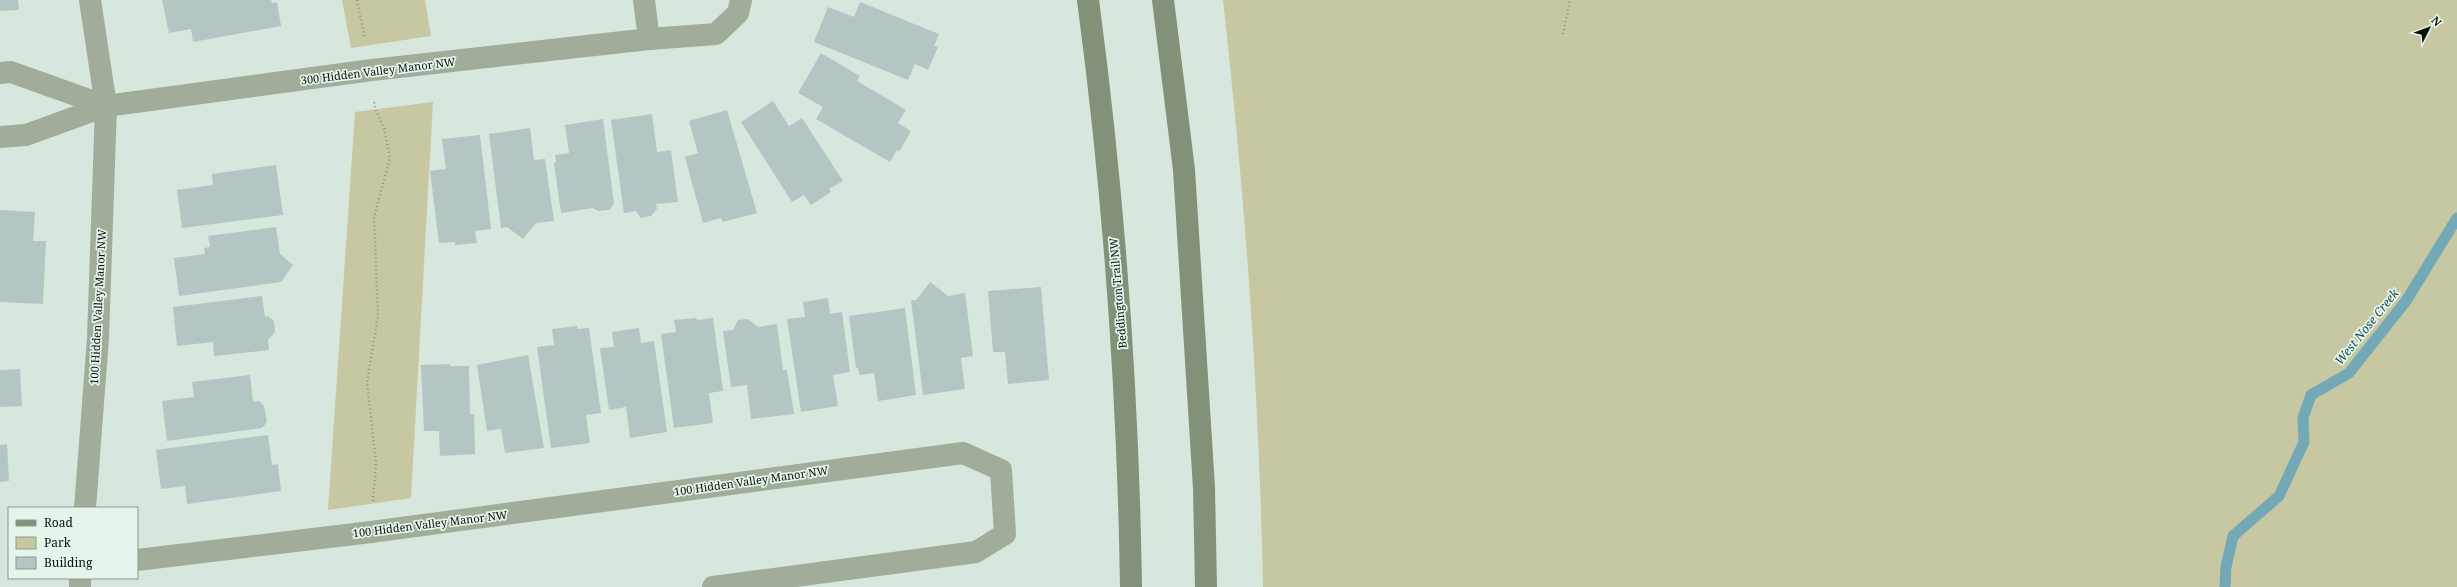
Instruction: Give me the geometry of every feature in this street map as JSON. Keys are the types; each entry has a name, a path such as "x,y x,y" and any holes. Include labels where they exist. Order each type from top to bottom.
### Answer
{"main road":[{"name":"Beddington Trail NW","path":"1088,0 1103,118 1120,303 1129,466 1131,587"},
{"path":"1163,0 1184,170 1204,488 1206,587"}],"street":[{"name":"100 Hidden Valley Manor NW","path":"85,507 98,338 106,106 90,0"},
{"path":"644,0 650,39"},
{"name":"300 Hidden Valley Manor NW","path":"106,106 372,70 650,39 716,34 738,13 741,0"},
{"path":"0,73 11,72 106,106"},
{"path":"0,137 26,136 106,106"},
{"name":"100 Hidden Valley Manor NW","path":"138,560 371,532 963,453 1001,470 1005,534 976,552 713,587"}],"path":[{"path":"357,0 372,70 375,109 384,128 390,158 374,217 378,316 367,382 376,463 371,532"},
{"path":"1563,34 1570,0"}],"green space":[{"path":"342,0 425,0 431,36 351,48"},
{"path":"1223,0 2457,0 2457,587 1263,587 1258,440 1250,293 1238,146"},
{"path":"433,102 411,498 328,510 355,112"}],"building":[{"path":"0,0 18,0 19,10 0,11"},
{"path":"162,0 271,0 272,3 277,2 281,26 193,42 191,29 169,33"},
{"path":"860,2 939,34 934,46 938,47 928,70 915,64 908,80 814,42 828,7 854,17"},
{"path":"821,53 860,76 857,81 906,110 898,123 911,131 899,152 897,150 890,162 816,119 823,107 798,93"},
{"path":"773,101 789,126 802,118 843,181 829,189 831,192 811,205 804,195 792,202 741,122"},
{"path":"727,110 757,213 723,222 721,218 703,223 685,157 698,153 689,121"},
{"path":"652,114 657,152 671,150 678,202 656,204 657,209 651,216 641,218 636,211 624,213 611,120"},
{"path":"603,119 614,204 609,210 598,211 593,208 561,213 554,163 556,162 555,155 569,153 565,125"},
{"path":"530,128 534,160 545,159 554,221 536,223 523,239 507,227 501,228 489,134"},
{"path":"480,135 491,229 475,231 477,243 455,245 455,242 439,243 430,171 446,169 442,139"},
{"path":"276,165 283,215 182,228 177,190 213,185 212,174"},
{"path":"0,210 35,212 33,241 46,241 43,304 0,302"},
{"path":"276,227 280,254 293,265 281,282 179,296 174,258 205,254 204,248 210,247 208,236"},
{"path":"930,282 948,296 965,293 973,356 961,358 965,389 923,395 911,300 916,300"},
{"path":"1041,287 1049,380 1008,384 1005,352 993,352 988,291"},
{"path":"262,296 265,317 268,316 274,321 275,332 268,340 269,350 214,356 213,342 177,346 173,307"},
{"path":"828,298 830,314 842,312 850,372 833,375 838,406 801,412 787,319 805,317 803,302"},
{"path":"905,308 916,395 878,401 874,373 859,375 858,368 856,368 849,316"},
{"path":"696,318 697,320 713,318 723,391 709,393 713,423 674,428 661,334 676,332 674,320"},
{"path":"748,319 758,327 777,324 783,370 787,370 794,414 751,419 747,385 731,387 723,331 733,330 738,320"},
{"path":"577,326 577,329 589,328 601,413 586,415 590,443 551,448 537,347 554,345 552,329"},
{"path":"639,328 641,343 654,341 667,432 630,438 626,407 609,410 600,348 614,347 612,332"},
{"path":"528,355 544,448 505,453 501,429 487,431 477,365"},
{"path":"450,364 450,366 469,366 470,414 474,414 475,454 440,456 439,431 424,431 421,365"},
{"path":"20,369 22,406 0,407 0,370"},
{"path":"250,375 253,402 259,401 264,406 267,422 262,428 167,441 162,401 194,397 192,382"},
{"path":"268,435 272,465 278,464 281,491 187,504 185,486 161,489 156,450"},
{"path":"7,444 9,481 0,482 0,445"}],"waterway":[{"name":"West Nose Creek","path":"2225,587 2226,567 2233,536 2279,496 2304,442 2303,418 2311,395 2349,373 2406,301 2457,218"}]}
